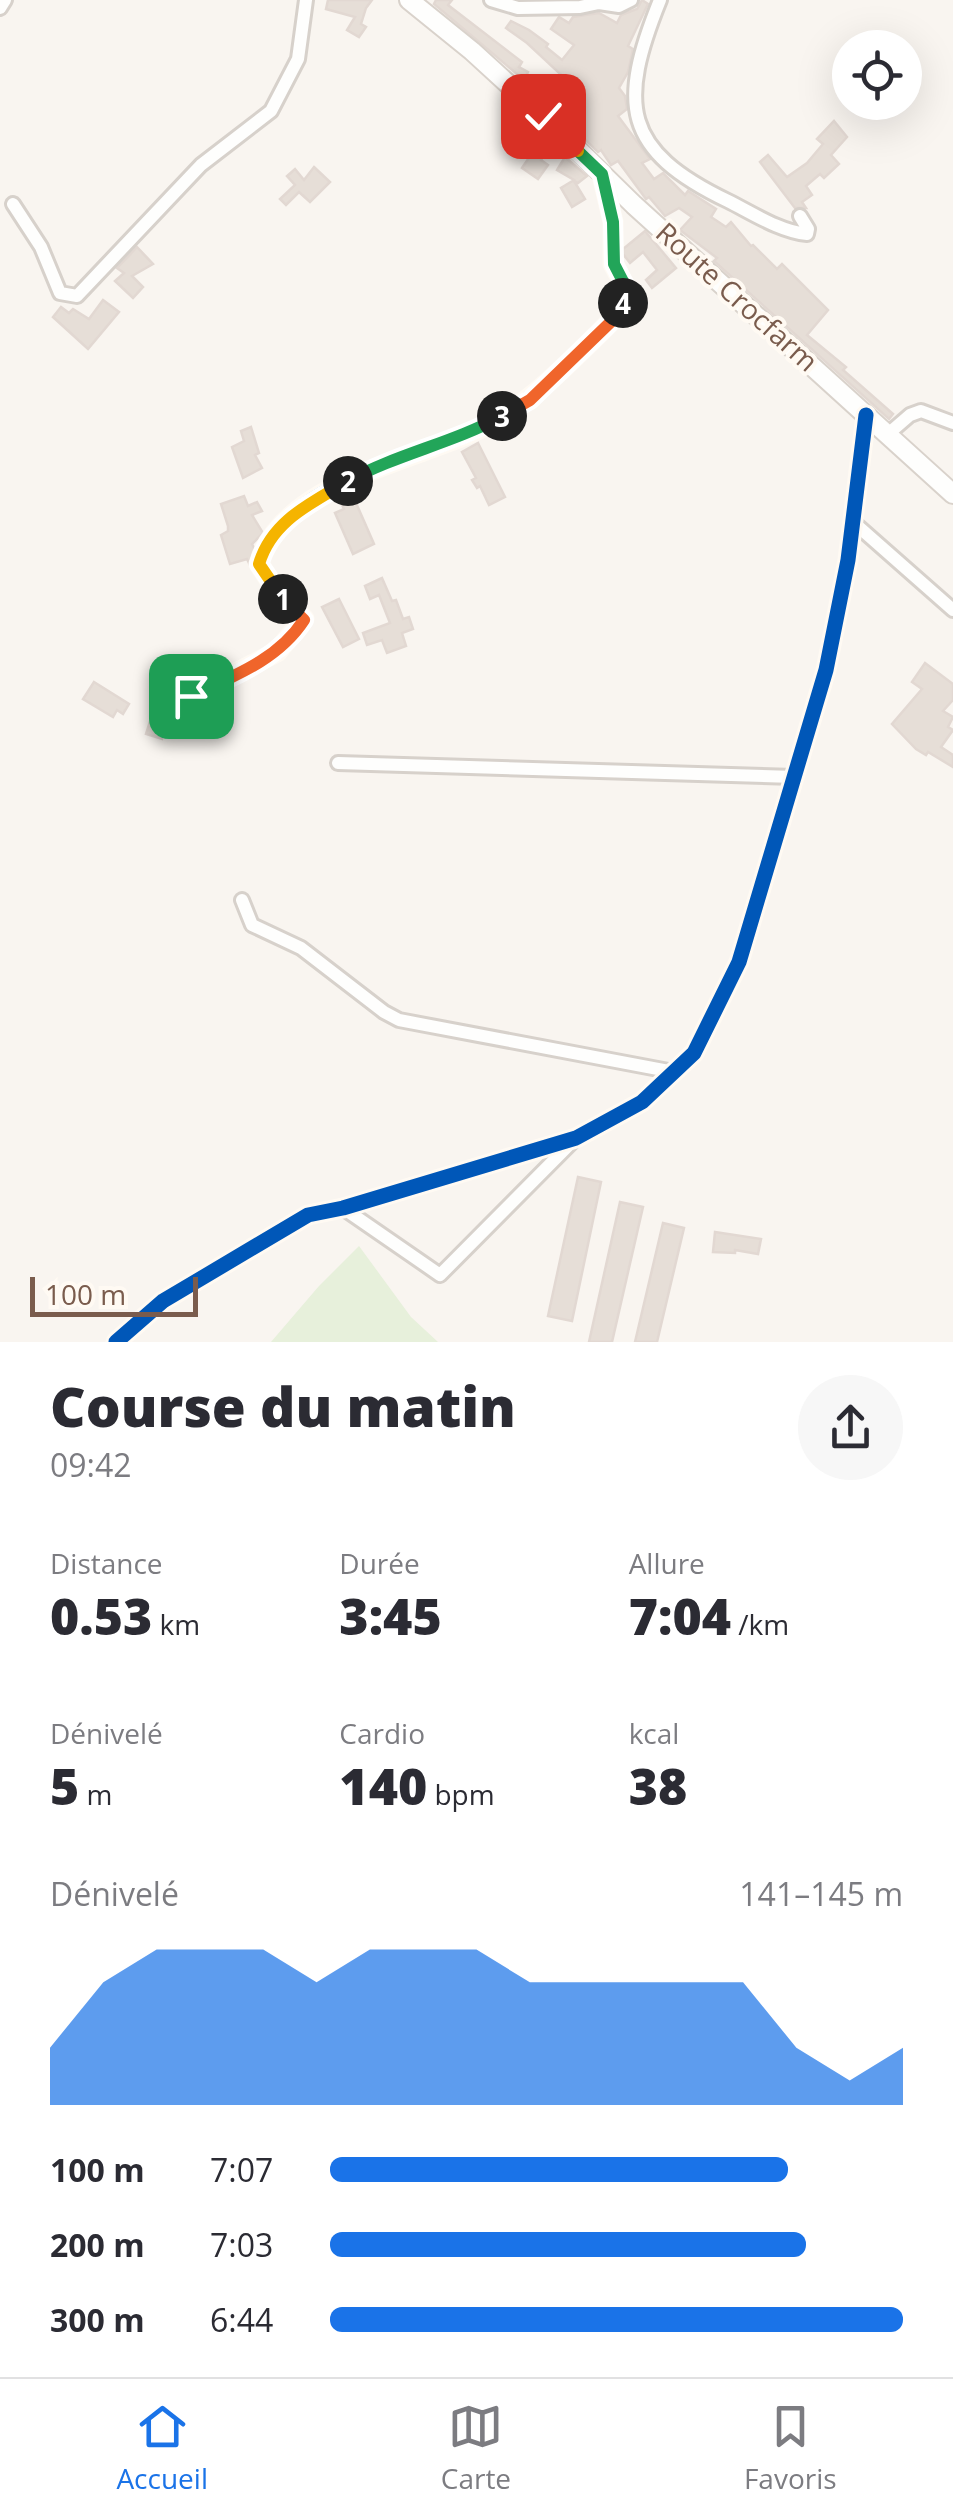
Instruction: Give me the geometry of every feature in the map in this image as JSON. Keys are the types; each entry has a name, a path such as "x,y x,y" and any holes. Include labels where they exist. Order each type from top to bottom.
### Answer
{"street":[{"path":"0,8 5,0"},
{"path":"13,204 41,247 60,293 78,296 201,165 271,111 298,60 306,0"},
{"name":"Route Crocfarm","path":"408,0 472,51 953,494"},
{"path":"490,0 518,8 580,7 600,1 619,6 631,0"},
{"path":"660,0 641,45 634,105 640,132 658,156 720,197 807,234 800,216"},
{"path":"191,696 276,652 304,620 278,593 259,564 265,544 286,520 352,478 472,433 530,400 620,313 628,291 614,264 613,222 602,174"},
{"path":"888,434 910,415 921,411 953,423"},
{"path":"116,1342 162,1301 308,1215 576,1138 642,1102 694,1053 740,962 826,670 866,415"},
{"path":"852,521 953,610"},
{"path":"338,763 794,777"},
{"path":"242,900 252,925 301,948 399,1020 674,1072"},
{"path":"343,1208 440,1275 576,1138"}],"green space":[{"path":"359,1246 411,1317 438,1342 271,1342 319,1286"}],"building":[{"path":"328,0 372,0 361,24 366,27 359,37 347,30 355,17 326,9"},
{"path":"436,0 452,0 448,5 522,62 519,67 528,72 524,80 434,4"},
{"path":"642,0 648,4 628,46 633,49 628,72 619,88 627,109 618,116 650,159 642,163 654,179 663,173 685,195 688,191 716,209 711,217 726,227 731,222 751,246 777,269 782,264 828,310 807,335 893,414 889,419 714,261 717,258 680,230 692,217 679,208 665,216 649,197 646,199 618,161 611,165 601,150 598,152 571,126 574,124 550,104 570,83 506,28 511,21 529,30 562,60 574,45 551,29 559,17 569,23 573,17 599,13 617,23 621,15 637,9"},
{"path":"834,121 847,137 831,155 839,164 824,178 820,174 806,186 812,195 802,202 806,208 795,208 760,162 768,155 787,177 807,163 823,144 817,139"},
{"path":"529,126 552,142 541,160 548,165 538,179 522,168 533,152 518,142"},
{"path":"565,157 587,176 578,183 574,181 585,199 572,207 561,188 574,180 557,170"},
{"path":"314,167 330,182 310,202 299,192 286,205 280,199 295,185 287,176 295,169 304,180"},
{"path":"645,231 676,268 652,288 646,280 657,270 643,252 630,263 623,254 623,249"},
{"path":"137,247 153,264 132,276 143,287 133,298 115,281 124,273 117,268"},
{"path":"103,300 119,312 88,349 53,317 61,307 89,319"},
{"path":"251,427 259,453 255,455 262,468 243,478 232,447 244,441 241,431"},
{"path":"478,443 505,497 489,505 480,486 477,488 472,480 476,478 462,452"},
{"path":"354,489 353,496 374,544 353,554 335,513 344,509 338,497"},
{"path":"244,496 248,506 257,502 262,511 252,515 263,533 252,544 255,550 249,563 247,559 230,564 221,535 228,531 228,526 221,504"},
{"path":"382,578 392,601 396,600 403,619 409,617 413,629 402,633 406,646 387,653 382,640 367,645 363,633 390,623 379,595 370,599 365,586"},
{"path":"339,599 359,639 343,647 322,607"},
{"path":"925,663 953,684 953,700 943,711 953,717 948,727 953,730 941,747 953,755 953,767 916,749 892,724 922,689 912,682"},
{"path":"94,682 129,704 123,714 117,710 113,717 83,699"},
{"path":"165,689 190,706 185,715 169,706 162,739 146,734"},
{"path":"578,1177 601,1182 572,1321 548,1316"},
{"path":"620,1202 643,1207 612,1342 589,1342"},
{"path":"663,1223 684,1228 657,1342 635,1342"},
{"path":"715,1232 761,1239 758,1254 713,1252"}],"cycle path":[{"path":"191,696 277,652 304,619 278,593 259,564 272,537 293,515 350,480 504,416 557,374 603,330 628,291 613,264 613,222 602,175"},
{"path":"116,1342 163,1301 308,1215 576,1138 642,1102 694,1053 739,962 826,670 848,560 866,415"}],"route":[{"path":"191,696 276,652 304,620 278,593 259,564 265,544 286,520 352,478 472,433 530,400 620,313 628,291 614,264 613,222 602,174 543,116"}]}
